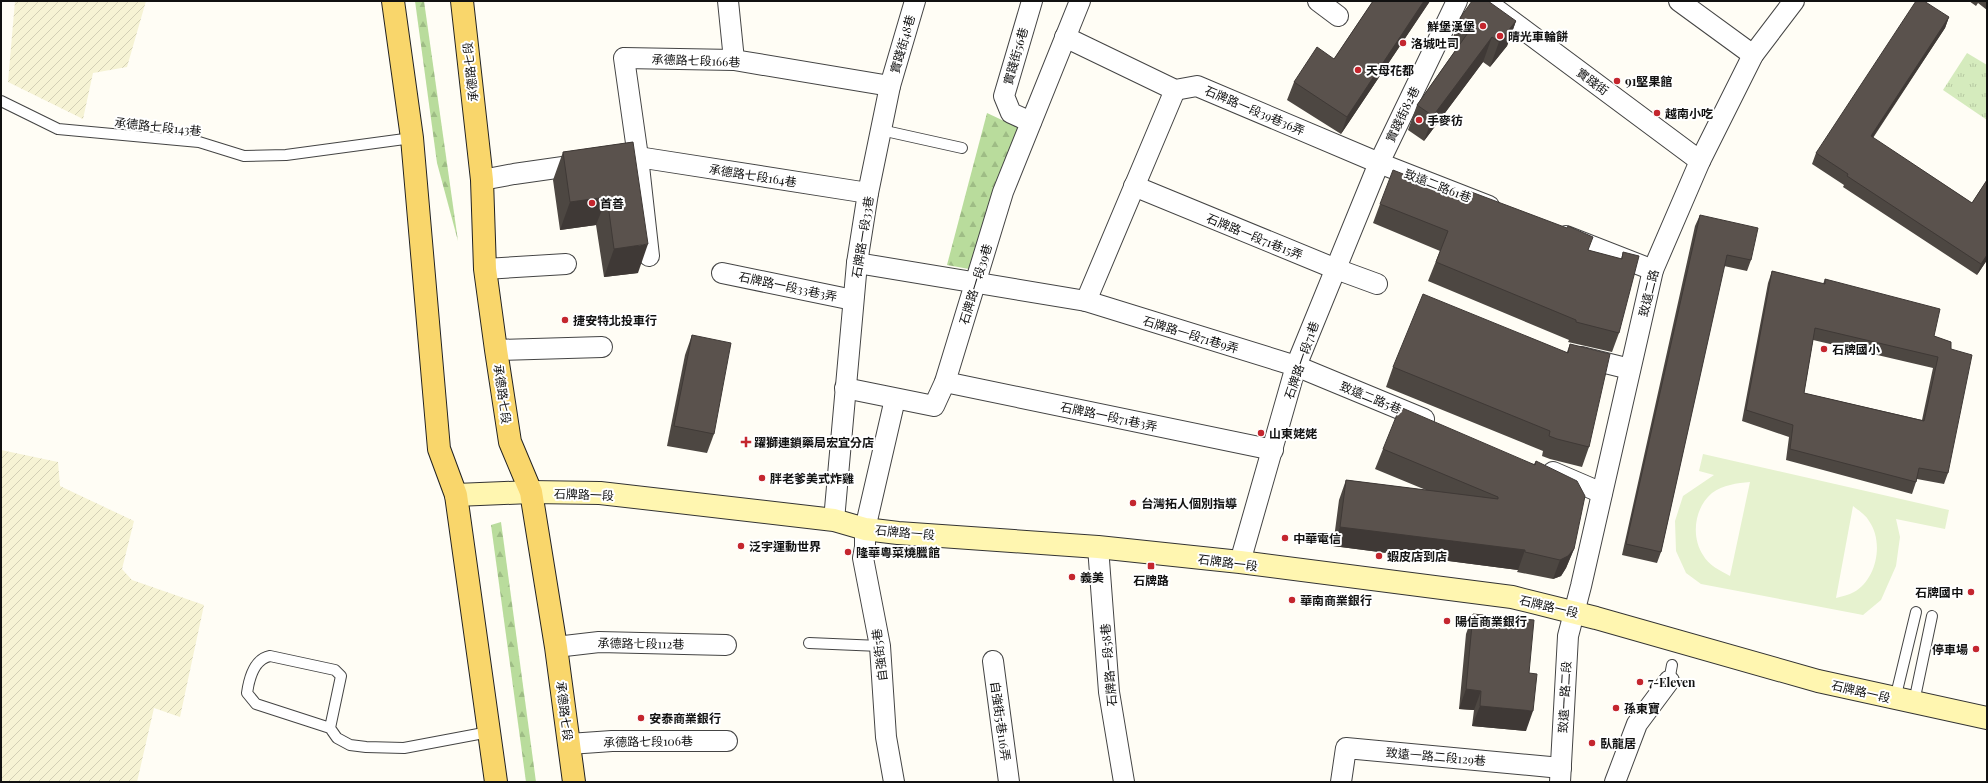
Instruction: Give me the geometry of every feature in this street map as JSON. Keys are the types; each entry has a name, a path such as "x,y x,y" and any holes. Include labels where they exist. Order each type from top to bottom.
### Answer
{"main road":[{"path":"393,1 412,138 439,449 456,495 496,782"},
{"name":"承德路七段","path":"462,1 482,180 485,269 496,350 510,442 531,492 556,647 574,782"}],"street":[{"path":"728,1 734,60"},
{"name":"實踐街48巷","path":"890,86 915,1"},
{"name":"實踐街56巷","path":"1031,122 1011,113 1004,96 1032,1"},
{"name":"石牌路一段39巷","path":"895,399 934,406 945,382 1003,192 1080,1"},
{"path":"1318,1 1338,16"},
{"name":"實踐街82巷","path":"1379,163 1457,1"},
{"name":"實踐街","path":"1485,1 1700,161"},
{"path":"1679,1 1753,55"},
{"name":"致遠二路","path":"1574,612 1653,270 1700,161 1753,55 1794,1"},
{"path":"1065,37 1175,90 1086,301"},
{"name":"承德路七段166巷","path":"638,157 624,58 734,60 890,86"},
{"name":"石牌路一段33巷","path":"834,520 857,263 868,193 890,86"},
{"name":"石牌路一段39巷36弄","path":"1175,90 1197,86 1379,163"},
{"name":"承德路七段164巷","path":"482,180 514,174 638,157 868,193"},
{"path":"638,157 649,256"},
{"name":"致遠二路61巷","path":"1379,163 1506,212"},
{"name":"石牌路一段71巷","path":"1240,562 1296,366 1379,163"},
{"name":"石牌路一段71巷15弄","path":"1134,186 1336,269 1377,284"},
{"path":"1550,229 1653,270"},
{"name":"石牌路一段71巷9弄","path":"857,263 1086,301 1296,366"},
{"path":"485,269 566,264"},
{"name":"石牌路一段33巷3弄","path":"722,273 853,300"},
{"path":"496,350 602,347"},
{"path":"1566,353 1630,368"},
{"name":"致遠二路5巷","path":"1296,366 1442,426"},
{"name":"石牌路一段71巷3弄","path":"945,382 1273,450"},
{"path":"845,388 895,399 865,528"},
{"path":"1536,465 1602,492"},
{"name":"石牌路一段","path":"456,495 531,492 600,493 834,520 865,528 898,533 1098,548 1240,562 1512,597 1574,612 1818,681 1987,718"},
{"name":"自強街5巷","path":"865,528 865,547 863,558 880,646 886,737 894,782"},
{"name":"石牌路一段58巷","path":"1098,548 1109,692 1124,782"},
{"name":"致遠一路二段","path":"1560,775 1568,636 1574,612"},
{"name":"承德路七段112巷","path":"556,647 599,642 726,645"},
{"name":"自強街5巷116弄","path":"993,661 1009,782"},
{"path":"1615,782 1637,724 1671,673"},
{"name":"承德路七段106巷","path":"569,744 612,741 727,741"},
{"name":"致遠一路二段129巷","path":"1341,782 1346,748 1560,775"}],"lane":[{"name":"承德路七段143巷","path":"1,101 58,129 199,142 244,156 286,155 412,138"},
{"path":"881,130 962,148"},
{"path":"1904,701 1916,612"},
{"path":"1904,701 1932,616"},
{"path":"809,643 880,646"},
{"path":"330,728 341,676 335,670 270,656 262,658 257,663 248,686 247,693 256,704 330,728 337,738 350,745 404,748 489,732"}],"shaded area":[{"path":"15,1 146,1 127,67 93,73 83,119 8,82"},
{"path":"1,450 58,462 60,486 134,521 122,569 132,580 204,605 180,717 154,708 137,782 1,782"}],"green space":[{"path":"415,1 424,1 458,241 437,163"},
{"path":"1967,53 1987,65 1987,120 1943,90"},
{"path":"987,113 1019,128 969,269 947,265"},
{"path":"1703,454 1949,510 1945,529 1896,519 1900,537 1896,566 1881,600 1863,615 1701,584 1686,573 1676,551 1675,521 1683,496 1714,475 1699,471","holes":["1750,482 1730,576 1705,559 1699,548 1696,523 1701,506 1712,493 1725,486","1853,506 1866,517 1874,530 1877,549 1876,560 1873,569 1862,586 1852,593 1836,598"]},
{"path":"501,522 536,782 526,782 491,525"}],"building":[{"name":"天母花都","path":"1373,1 1424,1 1347,117 1294,82 1317,47 1334,59"},
{"path":"1472,1 1488,1 1516,21 1499,42 1492,37 1433,116 1417,105 1472,27 1460,18"},
{"path":"1916,1 1924,1 1949,17 1871,136 1972,203 1987,180 1987,255 1981,264 1847,176 1848,174 1816,153"},
{"path":"633,142 648,244 614,249 607,197 570,202 563,152"},
{"path":"1393,170 1464,198 1466,190 1567,228 1568,226 1593,237 1588,250 1622,259 1623,252 1639,256 1619,333 1576,322 1576,320 1436,262 1448,231 1380,204"},
{"path":"1700,215 1758,228 1751,260 1727,255 1661,552 1626,544"},
{"path":"1772,271 1825,284 1825,279 1940,309 1934,336 1951,342 1951,349 1972,355 1948,473 1919,468 1916,482 1790,449 1793,425 1746,410","holes":["1815,328 1938,357 1924,421 1804,393"]},
{"path":"1423,294 1568,353 1570,344 1610,354 1589,447 1549,436 1550,431 1393,367"},
{"path":"692,335 731,343 714,434 674,426"},
{"path":"1400,407 1535,465 1536,461 1577,481 1585,496 1574,549 1568,556 1560,560 1525,552 1525,550 1340,527 1346,480 1498,499 1498,497 1383,449"},
{"path":"1473,614 1534,620 1529,673 1537,674 1533,711 1480,706 1481,691 1466,689"}],"place":[{"name":"鮮堡漢堡","path":"1483,26"},
{"name":"晴光車輪餅","path":"1500,36"},
{"name":"洛城吐司","path":"1403,43"},
{"name":"天母花都","path":"1358,70"},
{"name":"91堅果館","path":"1617,81"},
{"name":"越南小吃","path":"1657,113"},
{"name":"手麥彷","path":"1419,120"},
{"name":"首善","path":"592,203"},
{"name":"捷安特北投車行","path":"565,320"},
{"name":"石牌國小","path":"1824,349"},
{"name":"山東姥姥","path":"1261,433"},
{"name":"躍獅連鎖藥局宏宜分店","path":"746,442"},
{"name":"胖老爹美式炸雞","path":"762,478"},
{"name":"台灣拓人個別指導","path":"1133,503"},
{"name":"中華電信","path":"1285,538"},
{"name":"泛宇運動世界","path":"741,546"},
{"name":"隆華粵菜燒臘館","path":"848,552"},
{"name":"蝦皮店到店","path":"1379,556"},
{"name":"石牌路","path":"1151,566"},
{"name":"義美","path":"1072,577"},
{"name":"石牌國中","path":"1971,592"},
{"name":"華南商業銀行","path":"1292,600"},
{"name":"陽信商業銀行","path":"1447,621"},
{"name":"停車場","path":"1976,649"},
{"name":"7-Eleven","path":"1640,682"},
{"name":"孫東寶","path":"1616,708"},
{"name":"安泰商業銀行","path":"641,718"},
{"name":"臥龍居","path":"1592,743"}]}
